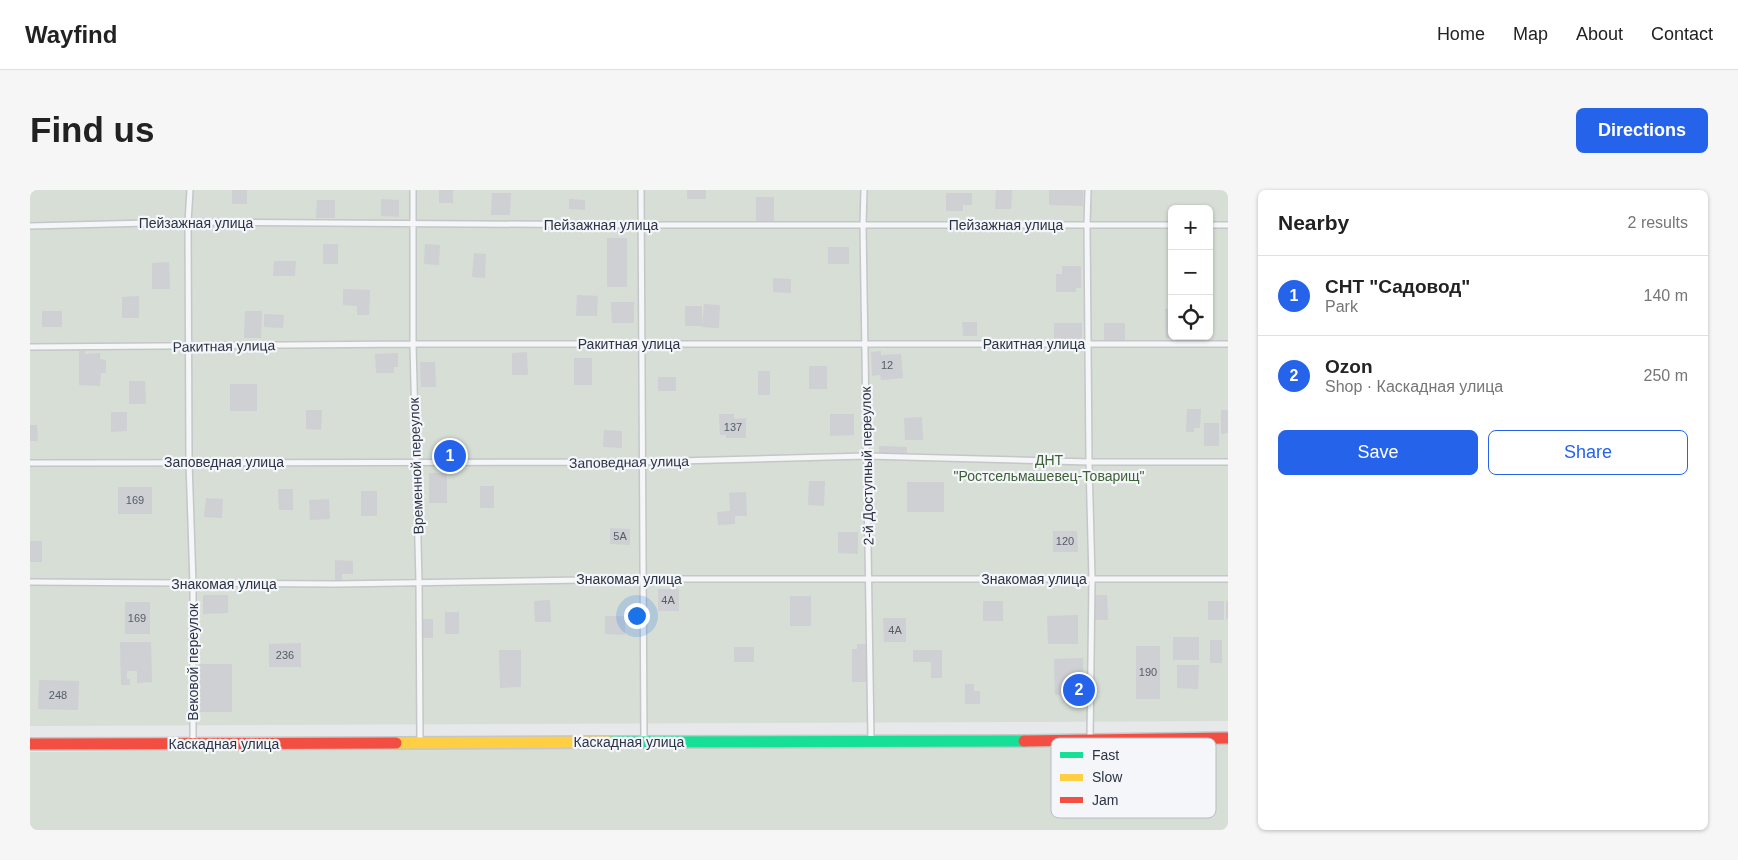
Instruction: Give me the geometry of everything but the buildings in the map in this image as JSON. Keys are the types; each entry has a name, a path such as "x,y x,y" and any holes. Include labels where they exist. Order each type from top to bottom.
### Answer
{"street":[{"name":"Каскадная улица","path":"30,744 1051,741"}],"lane":[{"name":"Вековой переулок","path":"190,190 188,222 189,462 193,584 193,744"},
{"name":"Временной переулок","path":"413,190 413,344 419,582 420,743"},
{"path":"641,190 644,742"},
{"name":"2-й Доступный переулок","path":"864,190 862,225 872,741"},
{"path":"1088,190 1089,462 1092,579 1090,738"},
{"name":"Пейзажная улица","path":"30,226 188,222 640,225 1168,225"},
{"path":"1213,225 1228,225"},
{"name":"Ракитная улица","path":"30,347 413,344 1228,344"},
{"name":"Заповедная улица","path":"30,463 641,462 866,456 1089,462 1228,462"},
{"name":"Знакомая улица","path":"30,582 336,584 644,579 1228,579"}],"green space":[{"name":"ДНТ \"Ростсельмашевец-Товарищ\"","path":"30,190 1228,190 1228,721 30,726"},
{"path":"1051,741 1051,818 1216,818 1216,741 1228,741 1228,830 30,830 30,752"}],"traffic: fast":[{"path":"610,742 1024,741"}],"traffic: slow":[{"path":"396,743 610,742"}],"traffic: jam":[{"path":"1216,738 1228,738"},
{"path":"1024,741 1051,741"},
{"path":"30,744 396,743"}],"place":[{"name":"СНТ \"Садовод\"","path":"450,456"},
{"name":"Ozon","path":"1079,690"}]}
